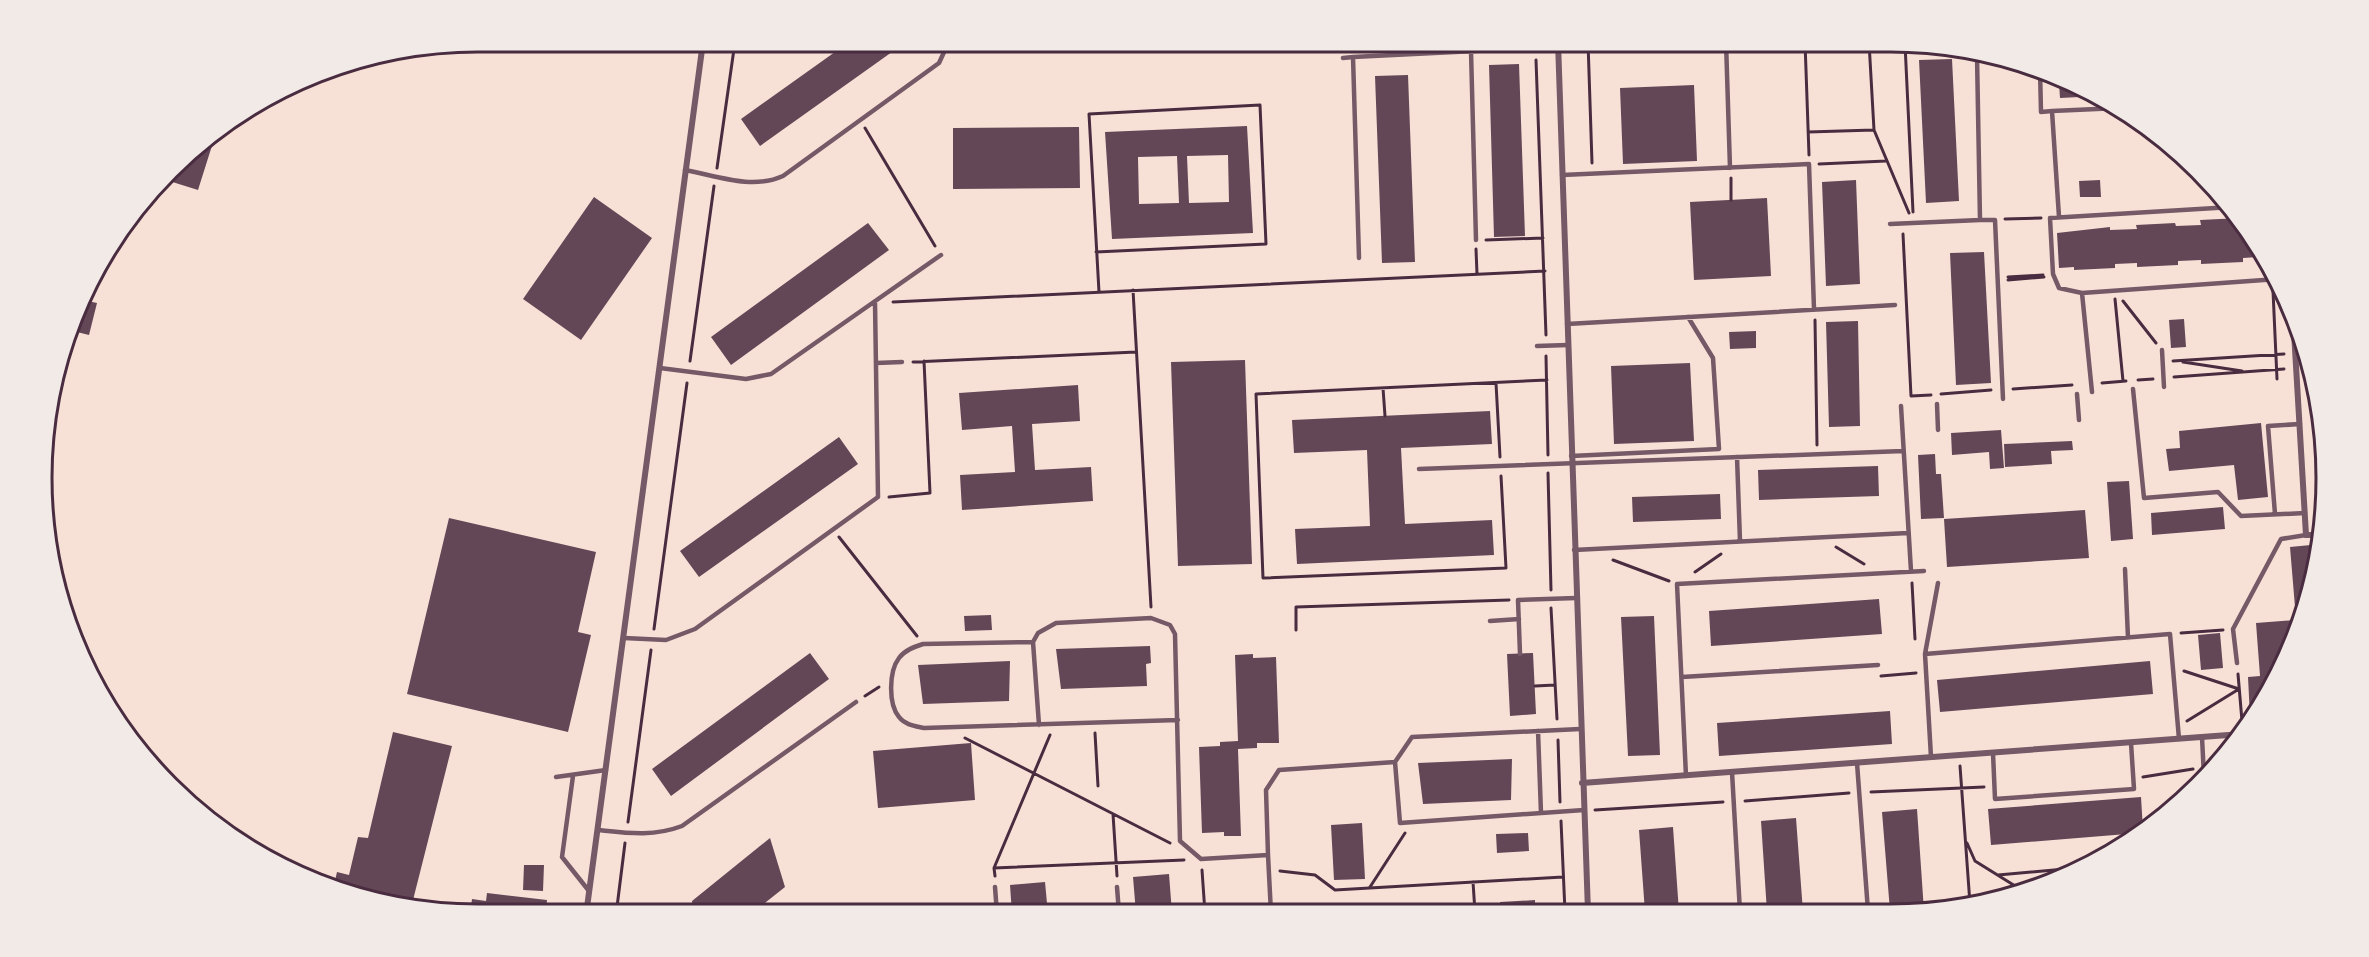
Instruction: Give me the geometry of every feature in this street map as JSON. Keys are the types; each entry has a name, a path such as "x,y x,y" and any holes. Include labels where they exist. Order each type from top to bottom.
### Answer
{"street":[{"path":"587,904 702,52"},
{"path":"1558,52 1588,904"},
{"path":"2296,347 2306,535 2313,535"},
{"path":"1582,783 2230,735"}],"lane":[{"path":"685,170 747,182 770,182 783,176 939,63 944,52"},
{"path":"1343,58 1451,52"},
{"path":"1471,52 1476,240"},
{"path":"1726,52 1730,168"},
{"path":"1353,57 1359,258"},
{"path":"1977,62 1980,220"},
{"path":"2040,80 2041,112 2102,109"},
{"path":"2052,111 2060,218"},
{"path":"1562,175 1809,164 1814,309"},
{"path":"2219,208 2050,218 2053,275 2059,288 2082,293 2267,280"},
{"path":"1890,224 1995,220 2003,399"},
{"path":"660,368 746,379 771,374 941,255"},
{"path":"2082,293 2091,392"},
{"path":"624,638 652,641 679,637 694,629 879,497 875,303"},
{"path":"1567,324 1894,304"},
{"path":"1571,456 1719,449 1713,358 1688,317"},
{"path":"1538,346 1568,345"},
{"path":"2162,351 2164,387"},
{"path":"876,363 902,362"},
{"path":"2133,389 2144,498 2218,492 2241,516 2305,513"},
{"path":"2077,394 2079,420"},
{"path":"1937,404 1938,430"},
{"path":"1901,406 1911,572"},
{"path":"2275,514 2268,426 2300,424"},
{"path":"1419,470 1903,451"},
{"path":"1737,458 1740,541"},
{"path":"1574,549 1908,533"},
{"path":"2237,663 2233,629 2281,539 2306,535"},
{"path":"2125,569 2128,638"},
{"path":"1686,776 1677,584 1924,572"},
{"path":"1931,757 1925,654 1938,583"},
{"path":"1520,654 1518,600 1576,598"},
{"path":"1490,621 1519,619"},
{"path":"1039,724 1033,642 1038,633 1056,624 1161,620 1170,625 1175,634 1180,841 1201,859 1268,855"},
{"path":"1925,654 2170,634 2179,739"},
{"path":"1033,642 923,644 910,649 900,658 892,679 894,706 899,717 909,725 945,727 1178,720"},
{"path":"1682,677 1878,665"},
{"path":"598,830 666,833 682,826 856,702"},
{"path":"1580,729 1412,737 1395,762 1400,823 1584,810"},
{"path":"1538,731 1541,813"},
{"path":"2202,737 2204,767"},
{"path":"1993,753 1995,799 2134,789 2131,742"},
{"path":"1271,904 1266,790 1280,770 1395,762"},
{"path":"1857,763 1867,904"},
{"path":"556,777 606,770"},
{"path":"1732,772 1740,904"},
{"path":"573,776 562,857 589,891"},
{"path":"995,887 996,904"},
{"path":"1117,887 1118,904"}],"path":[{"path":"617,904 734,52"},
{"path":"875,303 1545,271 1536,52"},
{"path":"1588,52 1592,173"},
{"path":"1805,52 1809,164 1886,161"},
{"path":"1870,52 1874,130 1914,223"},
{"path":"1905,53 1914,223"},
{"path":"1096,252 1266,244 1260,105 1089,114 1096,252 1099,292"},
{"path":"860,120 941,255"},
{"path":"1808,132 1874,130"},
{"path":"717,167 727,168"},
{"path":"1730,168 1731,200"},
{"path":"1995,220 2050,218"},
{"path":"1902,223 1911,396 2297,369"},
{"path":"1477,274 1476,240 1543,238"},
{"path":"1997,279 2053,275"},
{"path":"1133,290 1150,593"},
{"path":"2114,291 2162,351"},
{"path":"2114,291 2123,381"},
{"path":"2275,294 2277,379"},
{"path":"1814,309 1818,454"},
{"path":"2269,313 2274,313"},
{"path":"902,362 1136,352"},
{"path":"2163,362 2296,353"},
{"path":"879,497 930,493 924,361"},
{"path":"2175,361 2249,372"},
{"path":"1496,383 1506,568 1263,578 1256,394 1547,380"},
{"path":"1383,388 1385,416"},
{"path":"833,530 923,644"},
{"path":"1819,537 1880,573"},
{"path":"1605,557 1677,584 1722,554"},
{"path":"1296,630 1296,608 1518,600"},
{"path":"2170,634 2233,629"},
{"path":"2237,663 2242,719"},
{"path":"2173,668 2239,689"},
{"path":"856,702 892,679"},
{"path":"1535,686 1555,685"},
{"path":"2178,726 2239,689"},
{"path":"1094,723 1098,786"},
{"path":"1054,724 994,868 1201,859 1204,904"},
{"path":"945,727 1172,844"},
{"path":"1959,755 1969,897"},
{"path":"2133,778 2204,767"},
{"path":"1593,810 1995,786"},
{"path":"1113,814 1117,887"},
{"path":"1370,887 1412,822"},
{"path":"1965,840 1975,861 2015,886"},
{"path":"1268,855 1282,873 1315,875 1335,890 1563,877"},
{"path":"1998,875 2060,869"},
{"path":"1473,882 1474,904"}],"building":[{"path":"835,52 892,52 760,146 741,119"},
{"path":"1952,59 1959,201 1926,203 1919,60"},
{"path":"1519,64 1525,236 1494,237 1489,65"},
{"path":"1408,75 1415,262 1382,263 1375,76"},
{"path":"1694,85 1697,161 1623,164 1620,88"},
{"path":"2059,87 2081,97 2060,98"},
{"path":"1247,126 1253,233 1112,239 1105,132","holes":["1228,155 1229,202 1189,203 1187,156","1177,156 1179,203 1139,204 1138,157"]},
{"path":"1079,127 1080,188 953,189 953,128"},
{"path":"212,147 198,190 172,182"},
{"path":"1856,180 1860,284 1826,286 1822,182"},
{"path":"2100,180 2101,197 2080,197 2079,181"},
{"path":"594,197 652,238 581,340 523,299"},
{"path":"1767,198 1771,276 1694,280 1690,202"},
{"path":"2228,219 2254,257 2243,258 2243,262 2201,264 2201,260 2178,261 2178,265 2137,267 2137,263 2115,264 2115,268 2074,270 2074,267 2059,268 2057,233 2110,227 2110,230 2137,229 2136,225 2175,223 2176,226 2201,225 2200,220"},
{"path":"868,223 889,250 731,365 711,337"},
{"path":"1984,252 1991,383 1956,385 1950,253"},
{"path":"91,302 97,303 89,335 79,332"},
{"path":"2184,319 2186,347 2171,348 2169,320"},
{"path":"1858,321 1860,426 1829,427 1826,322"},
{"path":"1756,331 1756,348 1730,349 1729,332"},
{"path":"1245,360 1252,564 1178,566 1171,362"},
{"path":"1690,363 1694,441 1614,444 1611,366"},
{"path":"1078,385 1080,421 1032,424 1035,470 1091,467 1093,501 962,510 960,475 1015,472 1012,426 962,430 959,393"},
{"path":"1490,411 1492,444 1401,448 1405,524 1492,520 1494,555 1297,564 1295,529 1370,526 1367,450 1294,453 1292,420"},
{"path":"2261,423 2268,497 2238,500 2234,465 2169,471 2166,449 2180,448 2179,431"},
{"path":"2001,430 2004,468 1990,469 1989,452 1952,455 1951,433"},
{"path":"839,437 858,464 699,577 680,551"},
{"path":"2072,441 2073,450 2051,451 2052,464 2005,467 2004,444"},
{"path":"1935,454 1936,474 1941,474 1944,518 1921,519 1918,455"},
{"path":"1878,466 1879,496 1759,500 1758,470"},
{"path":"2129,481 2133,539 2111,541 2107,482"},
{"path":"1720,494 1721,519 1633,522 1632,497"},
{"path":"2223,507 2225,529 2152,535 2151,513"},
{"path":"2085,510 2089,558 1947,567 1944,519"},
{"path":"449,518 596,552 578,632 591,635 568,732 407,694"},
{"path":"2311,545 2295,611 2290,547"},
{"path":"1879,599 1882,634 1711,646 1709,611"},
{"path":"991,615 992,630 965,631 964,616"},
{"path":"1654,616 1660,755 1628,756 1621,617"},
{"path":"2292,620 2273,667 2250,708 2248,677 2260,676 2256,623"},
{"path":"2220,633 2223,668 2201,670 2198,635"},
{"path":"1150,646 1151,663 1146,664 1147,686 1061,689 1056,649"},
{"path":"810,653 829,679 671,796 652,769"},
{"path":"1533,653 1536,714 1510,716 1507,654"},
{"path":"1253,654 1253,658 1276,657 1279,743 1257,743 1257,748 1238,749 1241,836 1224,836 1224,832 1202,833 1199,747 1220,746 1220,742 1238,741 1235,655"},
{"path":"1010,661 1009,701 923,704 918,665"},
{"path":"2150,661 2153,694 1940,712 1937,680"},
{"path":"1890,711 1892,744 1719,756 1717,723"},
{"path":"393,732 452,746 413,899 368,890 335,879 337,872 349,875 358,837 368,838"},
{"path":"971,743 975,800 878,808 873,751"},
{"path":"1512,759 1511,800 1423,804 1418,763"},
{"path":"2141,797 2142,822 2125,834 1991,845 1988,809"},
{"path":"1917,809 1923,903 1889,904 1882,812"},
{"path":"1796,818 1802,904 1766,904 1761,821"},
{"path":"1362,823 1365,879 1334,880 1331,825"},
{"path":"1673,827 1678,904 1644,904 1639,830"},
{"path":"1528,833 1529,851 1497,853 1496,834"},
{"path":"770,838 785,887 764,904 692,904 692,901"},
{"path":"524,865 544,865 543,891 523,890"},
{"path":"1169,874 1171,904 1135,904 1133,877"},
{"path":"1045,882 1047,904 1011,904 1010,885"},
{"path":"487,893 547,900 547,904 471,904 472,899 486,901"},
{"path":"1535,900 1535,904 1500,904 1500,902"}]}
